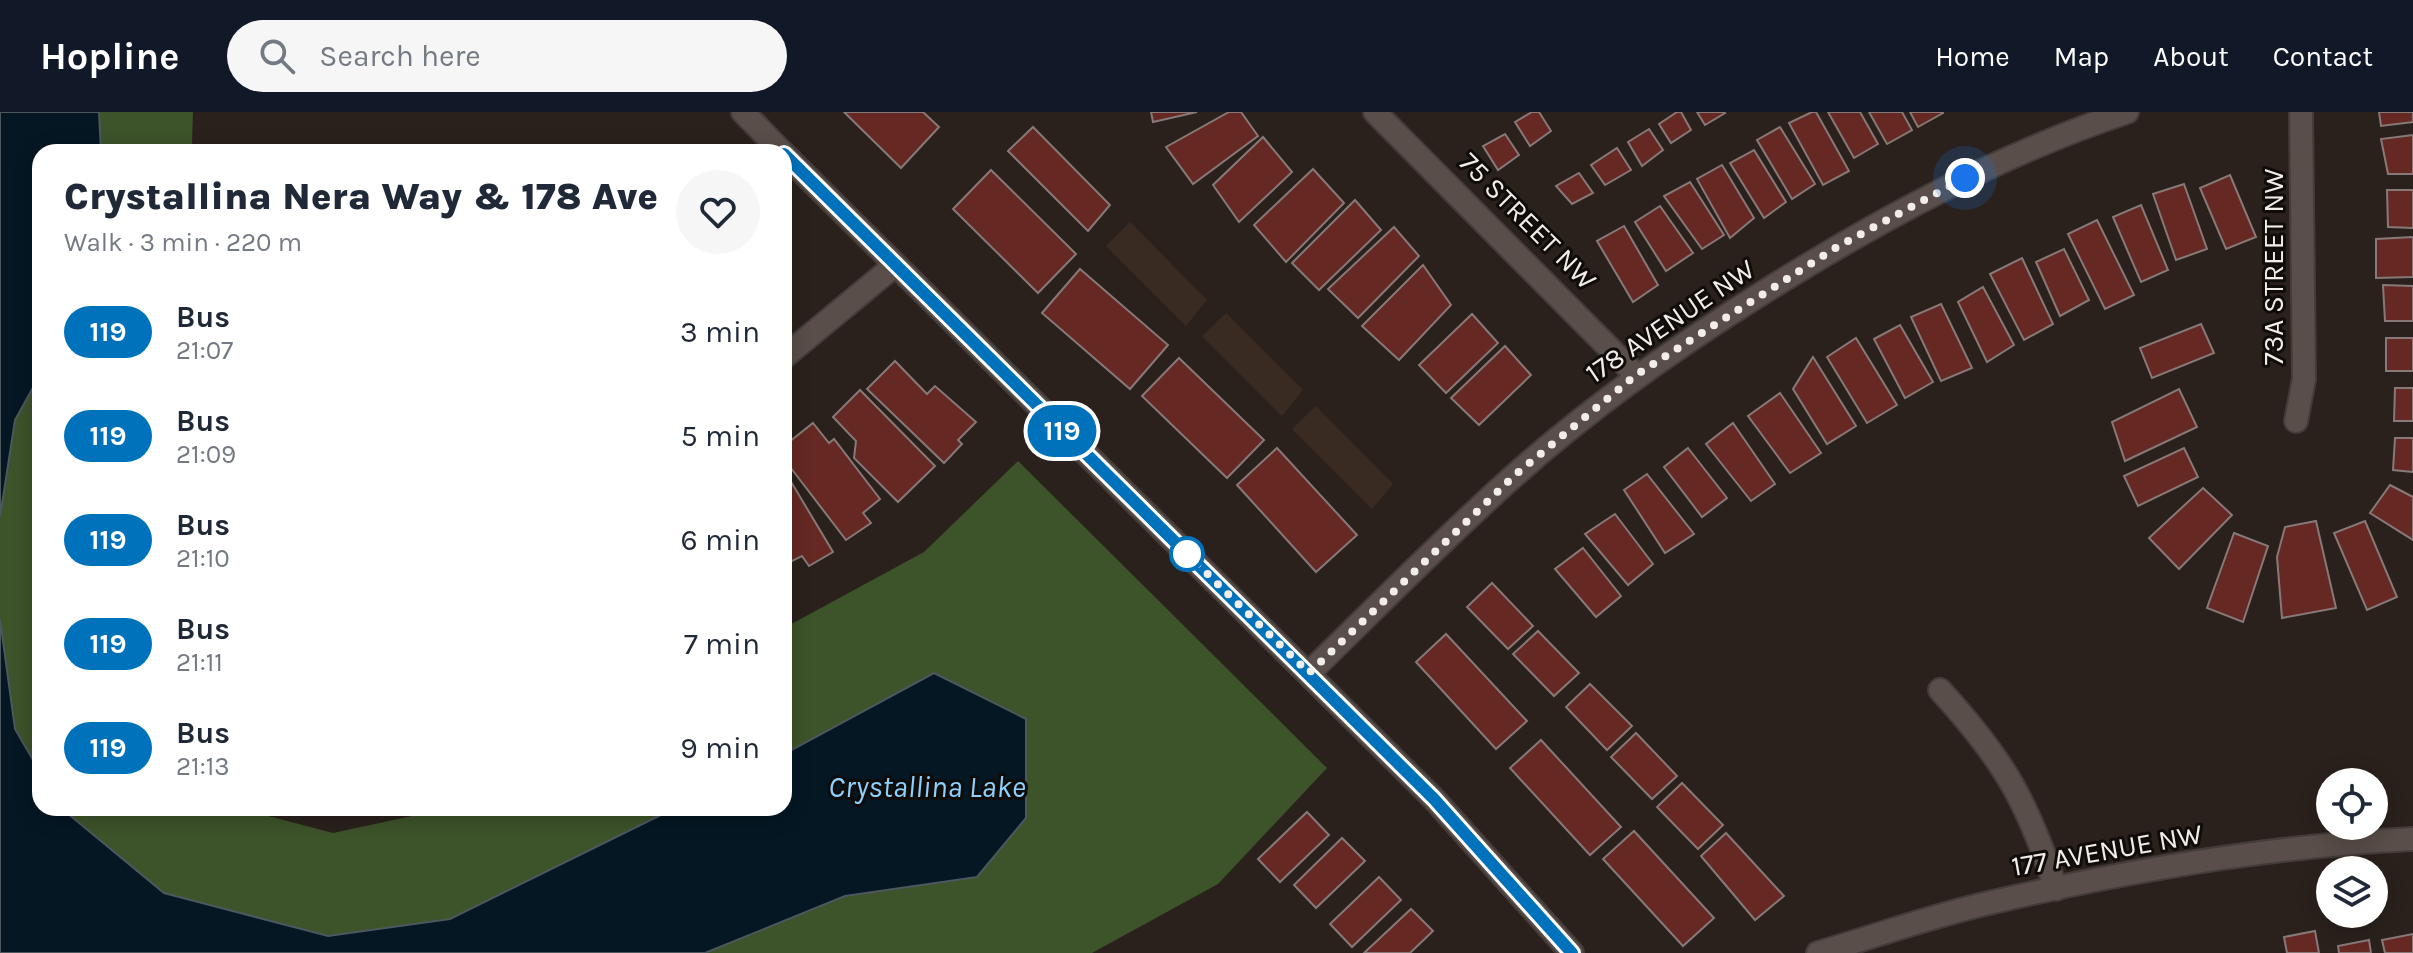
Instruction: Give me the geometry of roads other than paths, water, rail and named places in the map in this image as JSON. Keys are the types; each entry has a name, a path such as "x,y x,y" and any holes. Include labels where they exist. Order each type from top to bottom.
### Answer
{"street":[{"path":"743,112 774,144"},
{"name":"75 STREET NW","path":"1375,112 1636,375"},
{"name":"178 AVENUE NW","path":"1309,673 1515,475 1636,375 1793,273 1940,189 2088,125 2127,112"},
{"name":"73A STREET NW","path":"2296,421 2304,379 2301,112"},
{"path":"792,162 1434,799 1572,953"},
{"path":"792,350 894,266"},
{"path":"1940,690 1986,741 2010,776 2027,809 2056,889"},
{"name":"177 AVENUE NW","path":"1818,953 1990,902 2056,889 2266,853 2413,839"}],"water":[{"path":"0,112 99,112 101,144 32,144 32,389 15,420 0,517"},
{"name":"Crystallina Lake","path":"0,619 15,729 32,758 32,816 71,816 164,893 328,936 450,919 659,816 792,816 792,750 934,673 1026,719 1026,818 977,877 845,896 705,953 0,953"}]}
